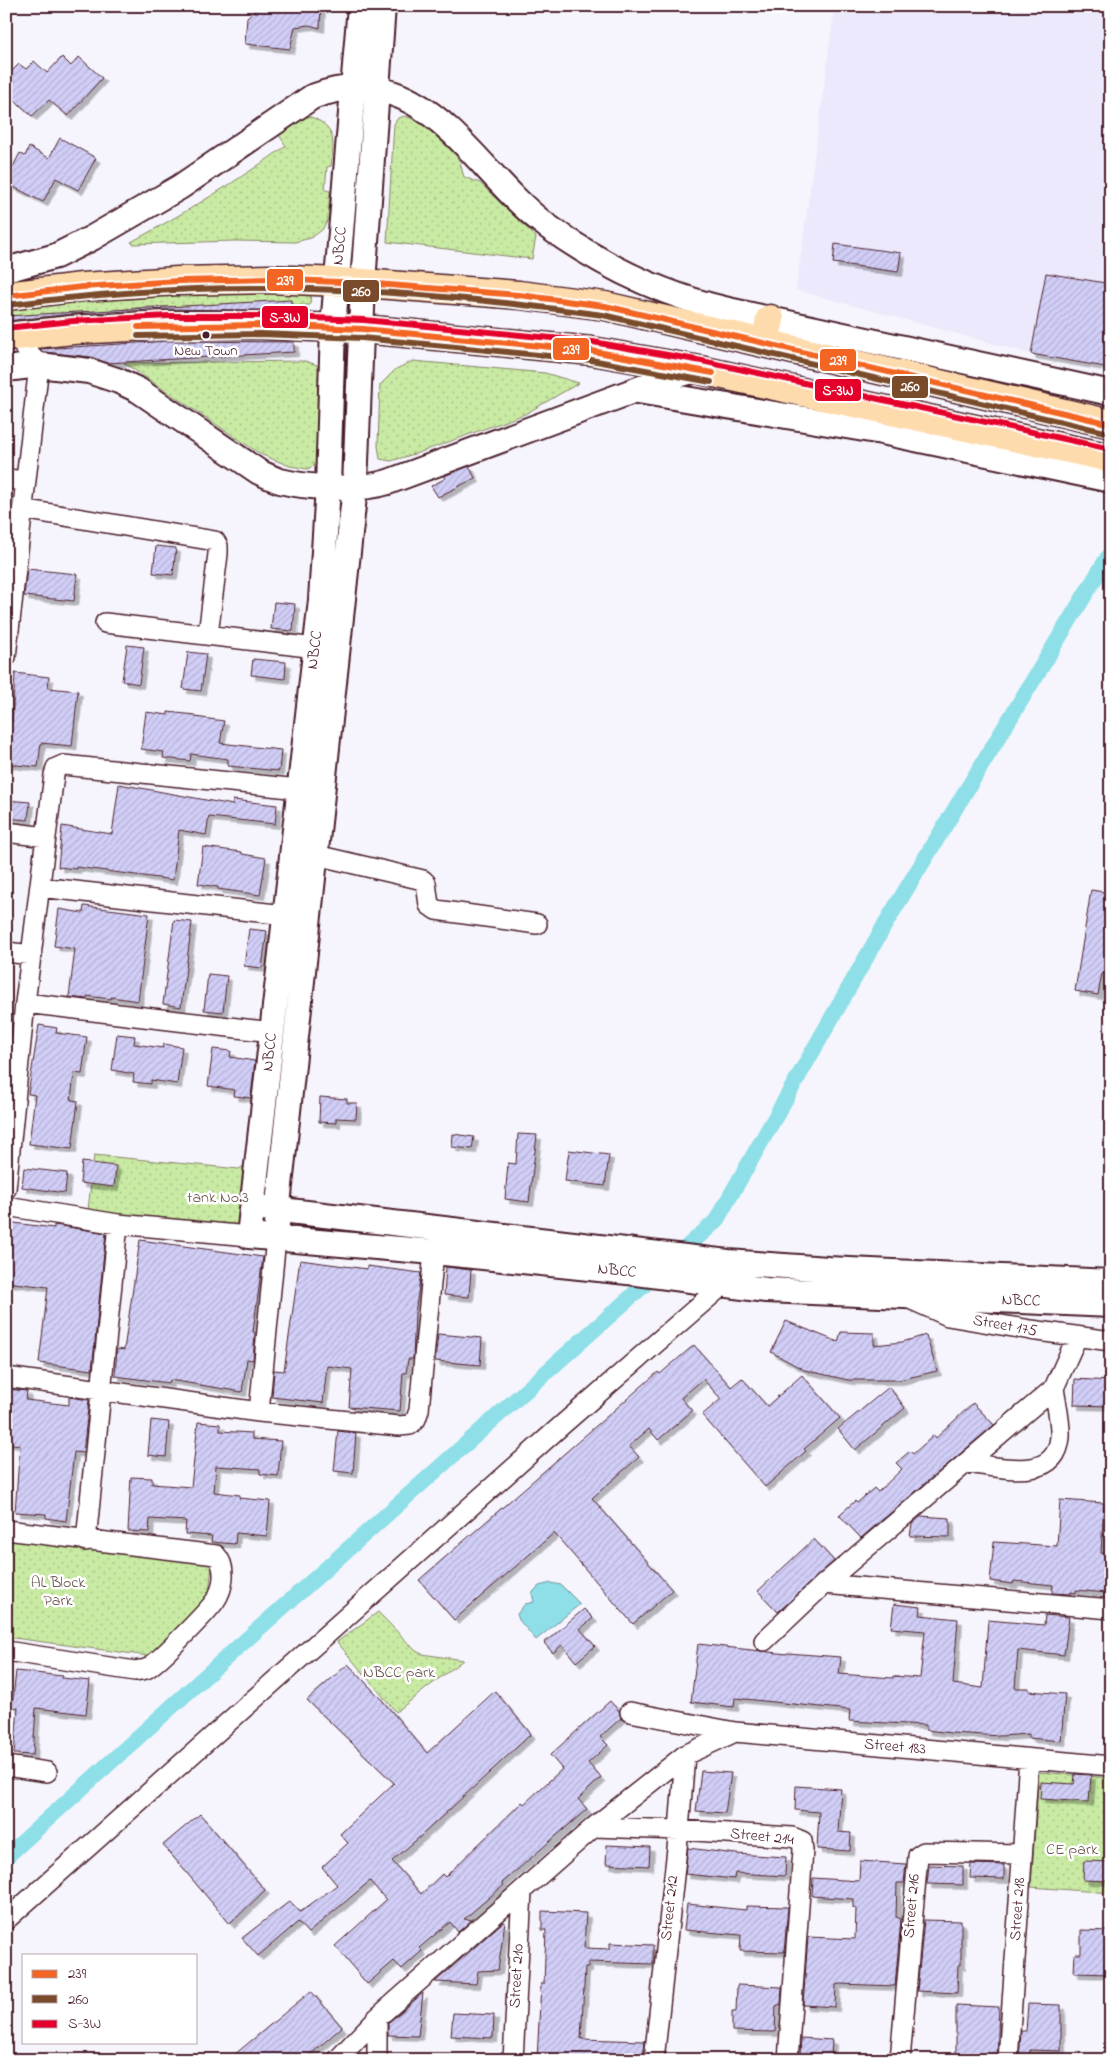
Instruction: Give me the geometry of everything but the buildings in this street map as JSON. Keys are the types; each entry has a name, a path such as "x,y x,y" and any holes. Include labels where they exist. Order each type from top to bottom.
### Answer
{"main road":[{"path":"6,296 82,287 178,281 268,279 350,282 519,295 767,331 1110,423"},
{"path":"11,336 169,325 333,327 592,351 700,370 1107,468"}],"street":[{"name":"NBCC","path":"360,6 353,87 350,282 333,327 328,486 321,600 249,1236 434,1252 637,1262 680,1268 766,1290 1111,1305"},
{"path":"259,1412 355,487 362,329 350,282 377,88 383,6"},
{"path":"6,270 56,256 92,238 180,187 298,105 324,93 353,87 377,88 405,98 440,122 470,149 498,182 528,210 572,243 601,260 670,293 767,331 1111,394"},
{"path":"11,336 39,365"},
{"path":"6,657 10,581 26,481 39,365"},
{"path":"6,369 39,365 89,371 119,380 138,390 259,472 278,481 355,487 388,482 676,375 700,370"},
{"path":"636,390 1107,468"},
{"path":"6,479 26,481"},
{"path":"22,509 214,541 218,546 218,554 208,635"},
{"path":"105,623 316,648"},
{"path":"6,1189 12,1080 26,1003 56,768 63,765 299,789"},
{"path":"6,832 46,837"},
{"path":"316,855 423,880 426,883 430,905 436,910 537,924"},
{"path":"40,887 285,915"},
{"path":"6,952 32,955"},
{"path":"26,1003 272,1032"},
{"path":"6,1206 118,1224 249,1236"},
{"path":"252,1207 637,1262"},
{"path":"86,1541 118,1224"},
{"path":"6,1378 259,1412 399,1426 410,1425 416,1419 419,1410 434,1252"},
{"path":"6,1920 562,1424 721,1277 828,1270 1111,1282"},
{"name":"Street 175","path":"904,1296 948,1316 1111,1341"},
{"path":"764,1641 824,1584 1054,1388 1077,1337"},
{"path":"967,1463 1026,1470 1044,1466 1056,1454 1060,1437 1054,1388"},
{"path":"6,1530 216,1555 221,1560 223,1580 216,1600 159,1659 146,1669 135,1671 6,1651"},
{"path":"824,1584 1111,1609"},
{"path":"630,1712 735,1732"},
{"name":"Street 183","path":"337,2060 377,2018 594,1827 685,1755 735,1732 1111,1766"},
{"name":"Street 212","path":"654,2060 679,1830 685,1755"},
{"name":"Street 218","path":"1008,2060 1029,1759"},
{"path":"6,1766 47,1772"},
{"name":"Street 214","path":"594,1827 792,1837 802,1841 803,1850 788,2060"},
{"name":"Street 216","path":"900,2060 918,1856 924,1852 1022,1854"},
{"name":"Street 210","path":"513,2060 522,1892"},
{"path":"377,2018 377,2060"}],"shaded area":[{"path":"835,6 875,9 876,6 1096,6 1111,8 1111,284 1046,273 1031,354 796,290"}],"green space":[{"path":"308,116 324,124 329,129 333,141 331,166 327,167 325,190 330,191 328,220 322,230 311,238 295,242 234,241 133,244 131,242 210,197 286,146 276,130 294,118"},
{"path":"405,116 426,127 442,140 458,158 464,177 480,183 536,237 532,259 387,242 394,124 398,118"},
{"path":"311,291 310,305 145,307 6,322 6,304 108,295"},
{"path":"305,361 317,365 323,381 320,451 316,465 307,469 290,466 262,455 124,363"},
{"path":"413,361 545,373 579,383 525,414 421,452 391,461 380,459 378,446 380,385 396,369"},
{"name":"tank No.3","path":"94,1155 239,1169 250,1162 249,1232 88,1211"},
{"name":"AL Block Park","path":"6,1535 212,1563 209,1595 149,1656 6,1637"},
{"name":"NBCC park","path":"378,1612 416,1651 422,1654 463,1660 396,1712 337,1642"},
{"name":"CE park","path":"1039,1772 1111,1778 1111,1893 1031,1887"}],"water":[{"path":"551,1583 561,1585 580,1604 536,1640 519,1620 517,1614 525,1604 534,1602 532,1593 539,1586"}],"waterway":[{"path":"6,1857 200,1681 716,1221 887,921 1111,552"}],"transit line":[{"name":"239","path":"6,296 82,287 178,281 268,279 363,283 519,295 605,306 1111,424"},
{"name":"260","path":"7,305 137,292 235,288 310,289 436,296 520,305 603,315 1109,433"},
{"name":"S-3W","path":"6,328 73,321 169,316 261,316 364,320 593,342 702,361 1111,449"},
{"name":"239","path":"138,327 261,325 363,329 592,351 713,373"},
{"name":"260","path":"138,336 261,334 362,338 591,360 711,382"}],"place":[{"name":"New Town","path":"206,335"}]}
